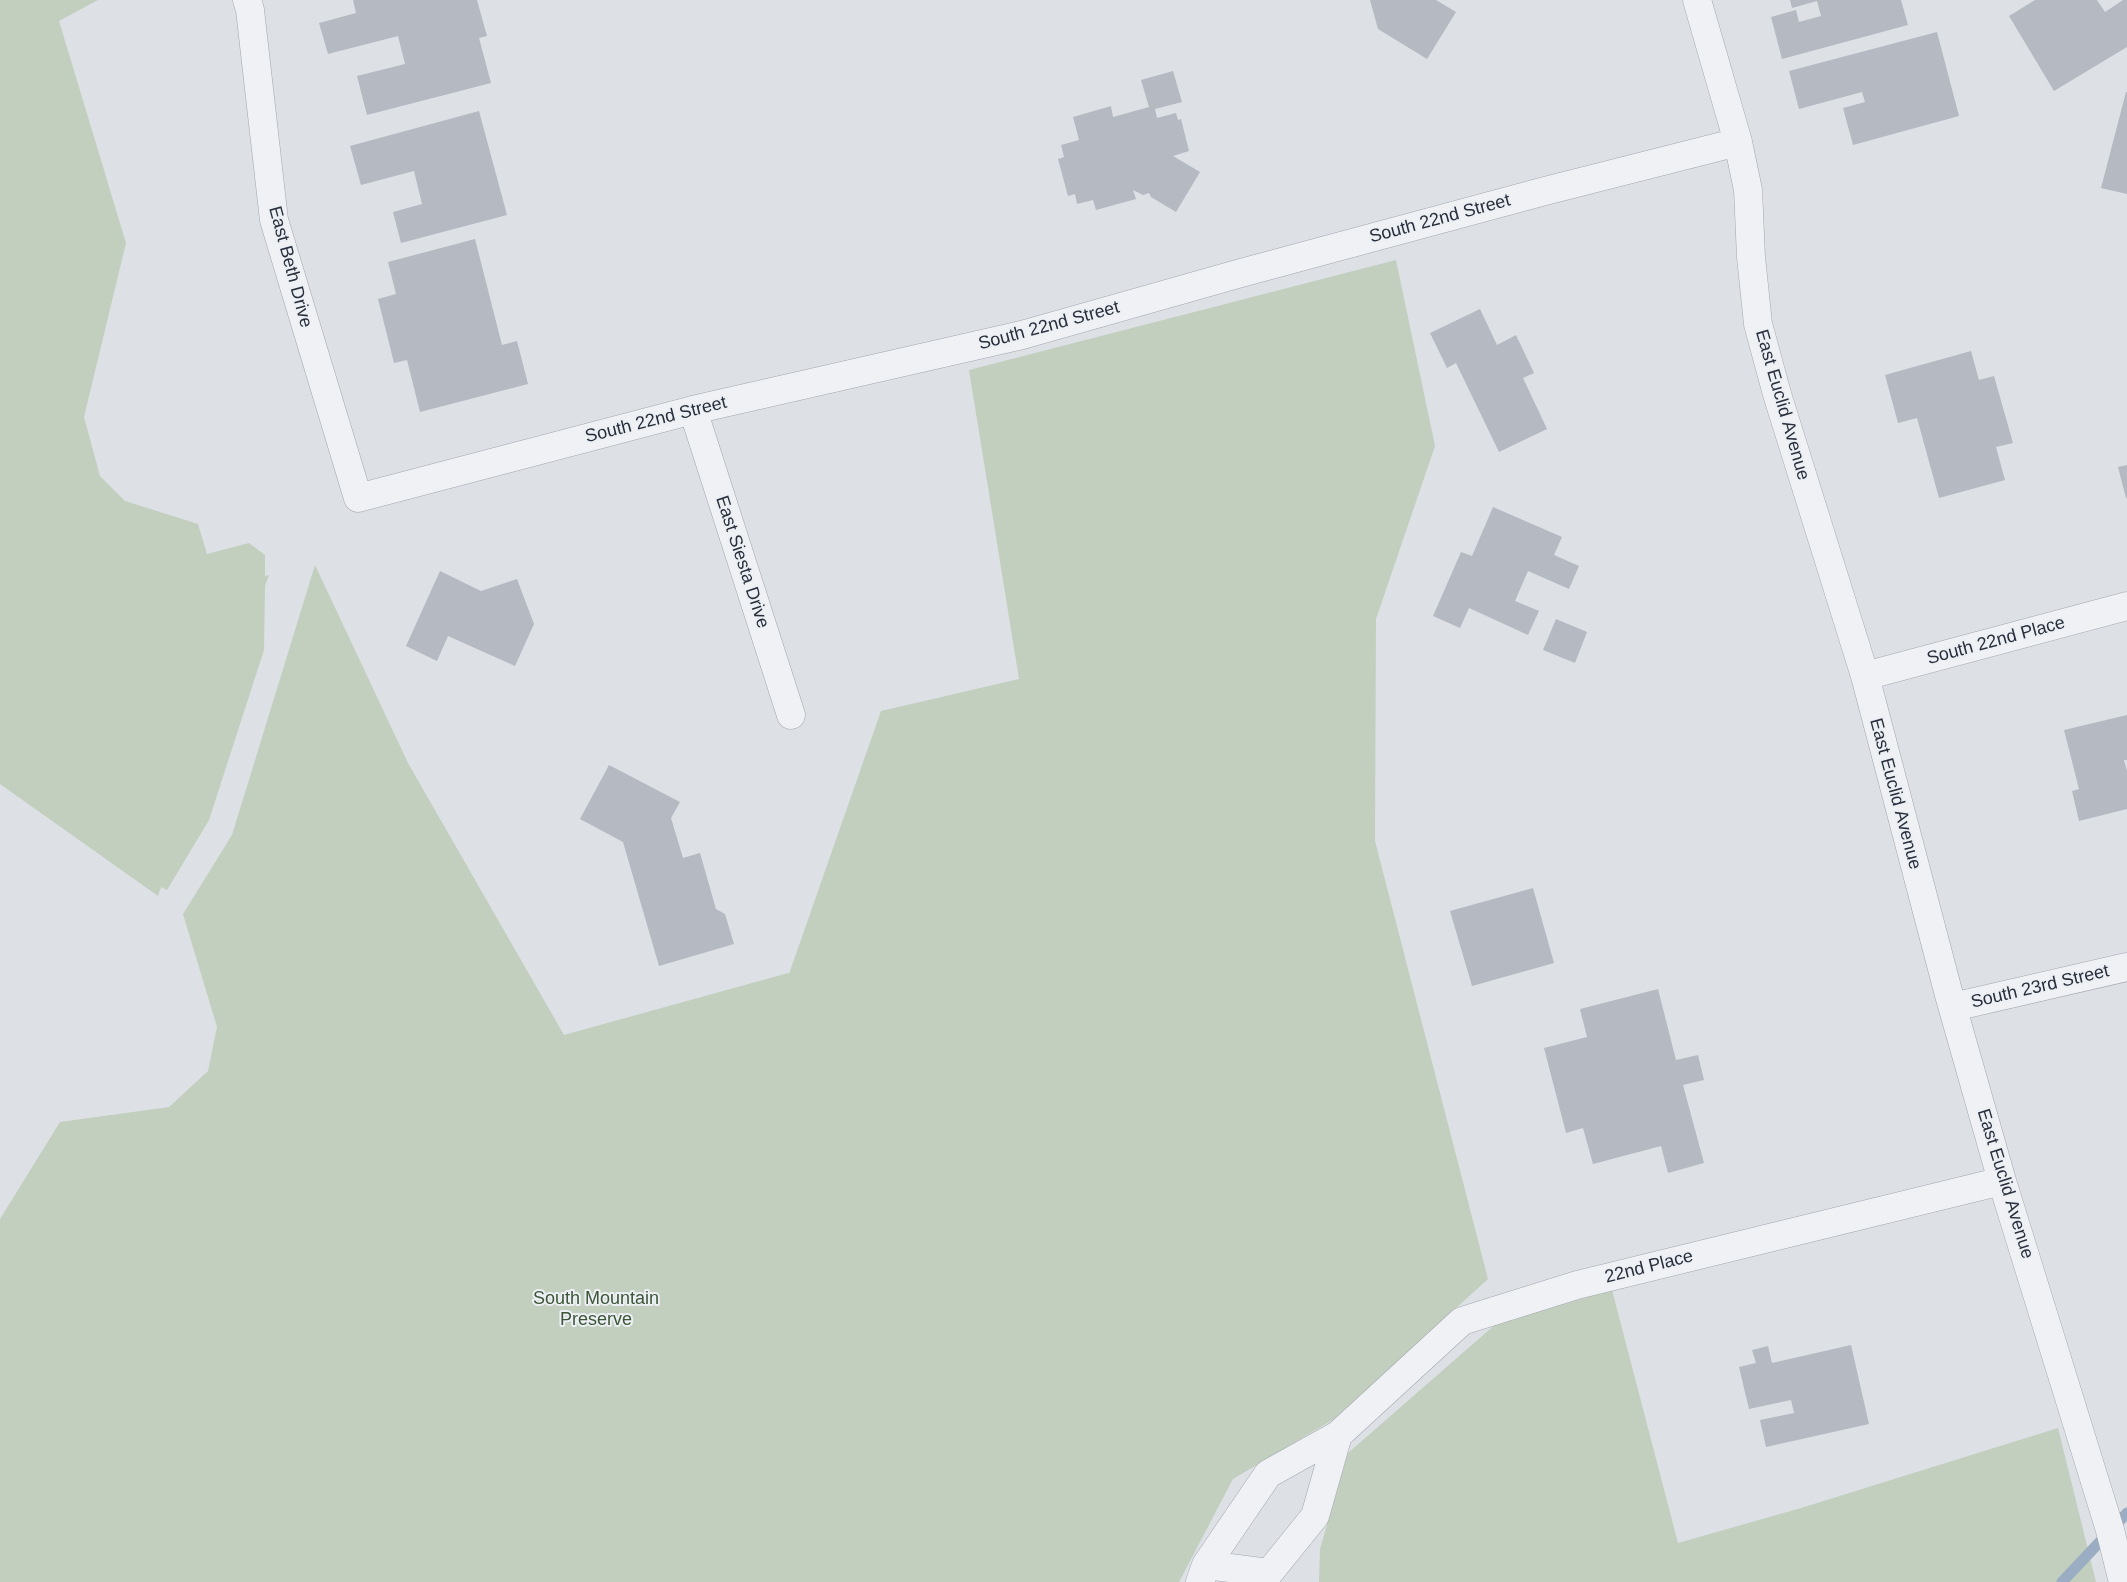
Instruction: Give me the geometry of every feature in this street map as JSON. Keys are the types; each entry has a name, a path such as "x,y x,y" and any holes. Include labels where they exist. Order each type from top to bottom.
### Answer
{"street":[{"name":"East Beth Drive","path":"247,0 250,10 274,220 358,498"},
{"name":"East Euclid Avenue","path":"1697,0 1738,142 1748,190 1751,257 1758,324 1777,394 1865,676 1953,1007 2002,1181 2108,1521 2123,1582"},
{"name":"South 22nd Street","path":"358,498 693,410 1022,335 1241,273 1545,191 1738,142"},
{"name":"East Siesta Drive","path":"693,410 791,715"},
{"name":"South 22nd Place","path":"1865,676 2127,606"},
{"name":"South 23rd Street","path":"1953,1007 2127,967"},
{"name":"22nd Place","path":"1203,1574 1268,1474 1338,1434 1462,1321 1577,1285 2002,1181"},
{"path":"1203,1574 1270,1573 1315,1516 1338,1434"}],"green space":[{"path":"0,0 98,0 59,21 126,243 84,417 100,476 125,501 198,524 207,554 249,543 265,555 265,576 269,575 265,586 264,650 209,820 167,890 161,887 158,896 0,784"},
{"name":"South Mountain Preserve","path":"1396,260 1435,446 1376,619 1375,841 1488,1279 1334,1419 1233,1479 1179,1582 0,1582 0,1219 60,1122 169,1107 208,1071 217,1027 183,914 232,835 315,565 408,763 564,1035 789,974 881,711 1019,679 969,370"},
{"path":"1612,1290 1678,1543 1801,1508 2058,1428 2096,1582 1319,1582 1320,1549 1348,1453 1497,1323"}],"building":[{"path":"353,0 477,0 487,36 479,38 491,83 367,115 357,76 405,64 398,36 328,54 319,23 356,13"},
{"path":"1370,0 1436,0 1456,12 1427,59 1378,29"},
{"path":"1790,0 1901,0 1908,25 1782,59 1771,17 1796,10 1799,22 1821,16 1817,1 1792,8"},
{"path":"2035,0 2097,0 2105,12 2123,0 2127,0 2127,47 2054,91 2009,16"},
{"path":"1937,32 1959,116 1853,145 1843,108 1865,102 1862,92 1799,109 1789,71"},
{"path":"1173,71 1182,102 1155,109 1157,118 1176,113 1178,120 1181,119 1189,151 1173,156 1200,172 1176,212 1151,197 1149,193 1143,195 1133,190 1136,199 1096,210 1093,200 1077,204 1075,194 1068,196 1058,159 1064,157 1061,145 1079,140 1073,117 1111,106 1113,117 1149,107 1141,80"},
{"path":"2127,92 2127,194 2101,188"},
{"path":"479,111 507,215 401,243 393,212 422,204 414,171 361,185 350,146"},
{"path":"475,239 502,345 517,341 528,384 420,412 407,360 394,363 378,299 396,294 388,262"},
{"path":"1480,309 1497,345 1516,335 1534,373 1523,378 1547,429 1499,452 1456,363 1447,368 1430,333"},
{"path":"1971,351 1979,380 1994,376 2013,443 1996,447 2005,480 1939,498 1917,418 1898,423 1885,375"},
{"path":"2127,465 2127,498 2126,498 2118,467"},
{"path":"1493,507 1562,537 1554,555 1579,566 1569,589 1528,571 1515,601 1539,611 1528,635 1469,608 1460,628 1433,616 1461,552 1472,556"},
{"path":"440,571 481,591 517,579 534,624 515,666 448,636 437,661 406,646"},
{"path":"1556,619 1587,632 1575,663 1543,650"},
{"path":"2127,715 2127,760 2124,760 2127,771 2127,809 2079,821 2072,791 2079,789 2064,730"},
{"path":"609,765 680,802 671,818 683,858 700,853 716,909 725,914 734,944 659,966 623,842 580,819"},
{"path":"1533,888 1554,963 1472,986 1450,911"},
{"path":"1658,989 1676,1060 1698,1055 1704,1080 1683,1085 1704,1163 1668,1173 1661,1146 1593,1164 1583,1128 1566,1133 1544,1048 1587,1037 1580,1009"},
{"path":"1851,1345 1869,1424 1766,1447 1760,1420 1794,1413 1791,1400 1749,1409 1739,1367 1756,1363 1752,1350 1768,1346 1772,1363"}],"waterway":[{"path":"2062,1582 2127,1513"}]}
